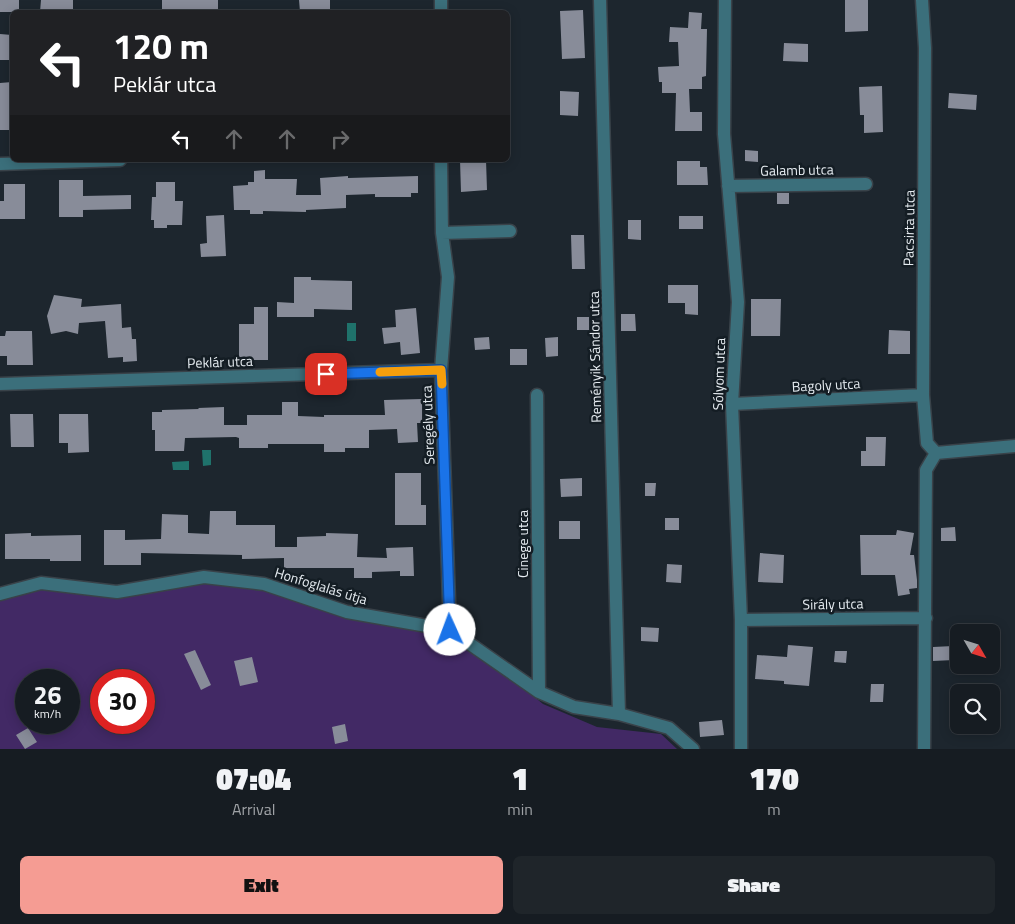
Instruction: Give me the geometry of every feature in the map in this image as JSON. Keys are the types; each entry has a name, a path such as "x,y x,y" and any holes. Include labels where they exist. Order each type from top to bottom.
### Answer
{"street":[{"name":"Reményik Sándor utca","path":"600,0 619,714"},
{"name":"Sólyom utca","path":"724,0 724,134 738,302 732,404 741,620 741,749"},
{"name":"Pacsirta utca","path":"922,0 926,48 923,395 926,443 936,453"},
{"path":"0,164 60,162"},
{"name":"Seregély utca","path":"441,162 442,233 448,277 441,370 450,630"},
{"name":"Galamb utca","path":"728,186 866,184"},
{"path":"442,233 510,231"},
{"name":"Peklár utca","path":"0,384 441,370"},
{"name":"Cinege utca","path":"537,395 539,692"},
{"name":"Bagoly utca","path":"732,404 923,395"},
{"path":"924,749 926,470 936,453 1015,446"},
{"name":"Honfoglalás útja","path":"0,594 41,583 117,592 204,577 264,584 347,612 450,630 539,692 574,707 619,714 669,728 693,749"},
{"name":"Sirály utca","path":"741,620 926,618"}],"shaded area":[{"path":"347,323 356,323 356,341 347,341"},
{"path":"202,450 211,450 211,465 203,466"},
{"path":"189,461 189,470 173,470 172,462"},
{"path":"204,577 264,584 364,621 440,635 487,658 543,704 597,727 661,734 677,749 0,749 0,594 41,583 117,592"}],"building":[{"path":"0,0 19,0 19,10 0,12"},
{"path":"41,0 73,0 73,10 40,10"},
{"path":"162,0 218,0 218,10 162,10"},
{"path":"299,0 330,0 330,10 300,10"},
{"path":"845,0 868,0 868,31 845,32"},
{"path":"583,10 585,58 562,59 560,11"},
{"path":"689,12 702,13 701,29 707,29 706,76 702,77 702,89 689,89 690,112 702,112 702,131 675,131 676,93 662,93 662,82 659,82 658,67 679,66 678,42 669,42 670,27 688,28"},
{"path":"0,34 10,35 10,60 0,60"},
{"path":"784,43 808,44 808,62 783,61"},
{"path":"10,82 10,130 0,130 0,83"},
{"path":"882,86 883,132 864,133 864,115 860,115 859,87"},
{"path":"560,91 579,92 578,116 560,115"},
{"path":"949,93 977,95 976,110 948,108"},
{"path":"745,150 758,151 758,162 745,161"},
{"path":"677,161 700,161 700,167 707,167 708,185 677,185"},
{"path":"460,162 486,162 487,190 461,192"},
{"path":"265,170 265,179 297,179 296,195 321,195 320,178 348,176 348,178 418,176 418,193 411,193 411,197 375,197 375,194 346,195 346,208 306,210 306,212 263,211 263,214 250,214 250,210 234,210 233,186 248,185 248,182 254,182 254,171"},
{"path":"59,180 83,180 83,196 131,195 131,209 83,210 83,217 59,217"},
{"path":"156,182 175,182 175,201 183,201 182,225 167,225 167,228 154,228 154,220 151,220 152,197 156,197"},
{"path":"4,184 25,184 25,219 0,219 0,201 4,201"},
{"path":"777,193 789,193 789,204 777,204"},
{"path":"224,215 226,256 201,257 200,244 207,243 206,216"},
{"path":"679,216 703,216 703,229 679,229"},
{"path":"628,220 641,220 641,240 628,239"},
{"path":"571,235 584,235 585,269 572,269"},
{"path":"294,277 311,277 311,280 352,281 352,310 314,309 314,317 277,317 277,302 294,303"},
{"path":"668,285 698,285 698,315 685,314 685,303 668,303"},
{"path":"54,295 82,299 81,307 121,304 122,328 131,327 132,339 136,339 137,361 123,362 123,357 108,358 105,321 79,323 78,334 66,331 51,334 47,316"},
{"path":"751,299 781,299 780,336 751,336"},
{"path":"254,307 268,307 268,360 239,360 239,324 254,324"},
{"path":"416,308 420,353 401,355 400,342 384,344 382,328 396,327 395,310"},
{"path":"621,314 635,314 636,331 621,331"},
{"path":"577,317 589,317 589,330 577,330"},
{"path":"889,330 910,331 910,354 888,354"},
{"path":"6,331 32,331 33,365 7,365 7,356 0,356 0,336 5,336"},
{"path":"489,337 490,349 475,350 474,338"},
{"path":"558,337 558,356 546,357 545,338"},
{"path":"510,349 527,349 527,365 510,365"},
{"path":"422,399 422,423 417,423 418,442 398,443 397,429 369,430 369,448 345,448 345,452 324,452 324,444 268,444 268,448 239,448 239,438 236,437 185,438 184,451 155,451 155,430 152,430 152,412 162,412 162,410 224,407 224,425 247,425 247,415 282,415 282,402 298,402 298,416 324,417 324,415 385,415 384,400"},
{"path":"10,414 33,414 34,447 11,447"},
{"path":"59,414 88,414 89,452 68,453 68,443 59,443"},
{"path":"866,437 886,437 885,466 861,466 861,451 866,451"},
{"path":"395,473 421,473 421,505 426,505 426,525 395,525"},
{"path":"582,478 582,496 561,497 560,479"},
{"path":"645,483 656,483 655,496 645,496"},
{"path":"210,511 236,511 236,525 275,525 275,547 297,547 297,537 326,536 326,533 358,534 357,557 387,558 386,548 413,547 414,576 400,576 400,571 372,572 372,578 354,578 354,568 284,568 284,558 242,559 242,555 141,553 141,565 104,565 104,530 125,530 125,540 161,539 162,514 188,515 188,533 209,534"},
{"path":"665,518 679,518 679,530 665,530"},
{"path":"559,521 580,521 580,539 559,539"},
{"path":"955,527 956,541 941,541 941,528"},
{"path":"897,530 914,533 910,555 914,555 917,580 917,588 909,589 910,594 898,596 895,575 861,575 860,535 896,535"},
{"path":"31,533 31,536 81,535 81,561 5,559 5,534"},
{"path":"760,553 784,555 783,583 758,582"},
{"path":"667,564 682,565 681,583 666,582"},
{"path":"641,627 659,628 658,642 641,641"},
{"path":"788,645 813,647 809,686 784,684 784,681 755,679 757,655 787,657"},
{"path":"950,646 950,660 933,661 933,647"},
{"path":"195,650 211,685 201,690 184,654"},
{"path":"835,651 847,651 846,663 834,662"},
{"path":"252,657 258,682 240,686 234,661"},
{"path":"871,684 884,684 883,702 870,702"},
{"path":"722,720 724,735 700,737 699,722"},
{"path":"345,724 348,741 335,744 332,727"},
{"path":"32,734 37,742 25,749 16,735"}],"slow traffic":[{"path":"380,372 441,370 442,384"}],"route":[{"path":"326,374 441,370 450,630"}]}
